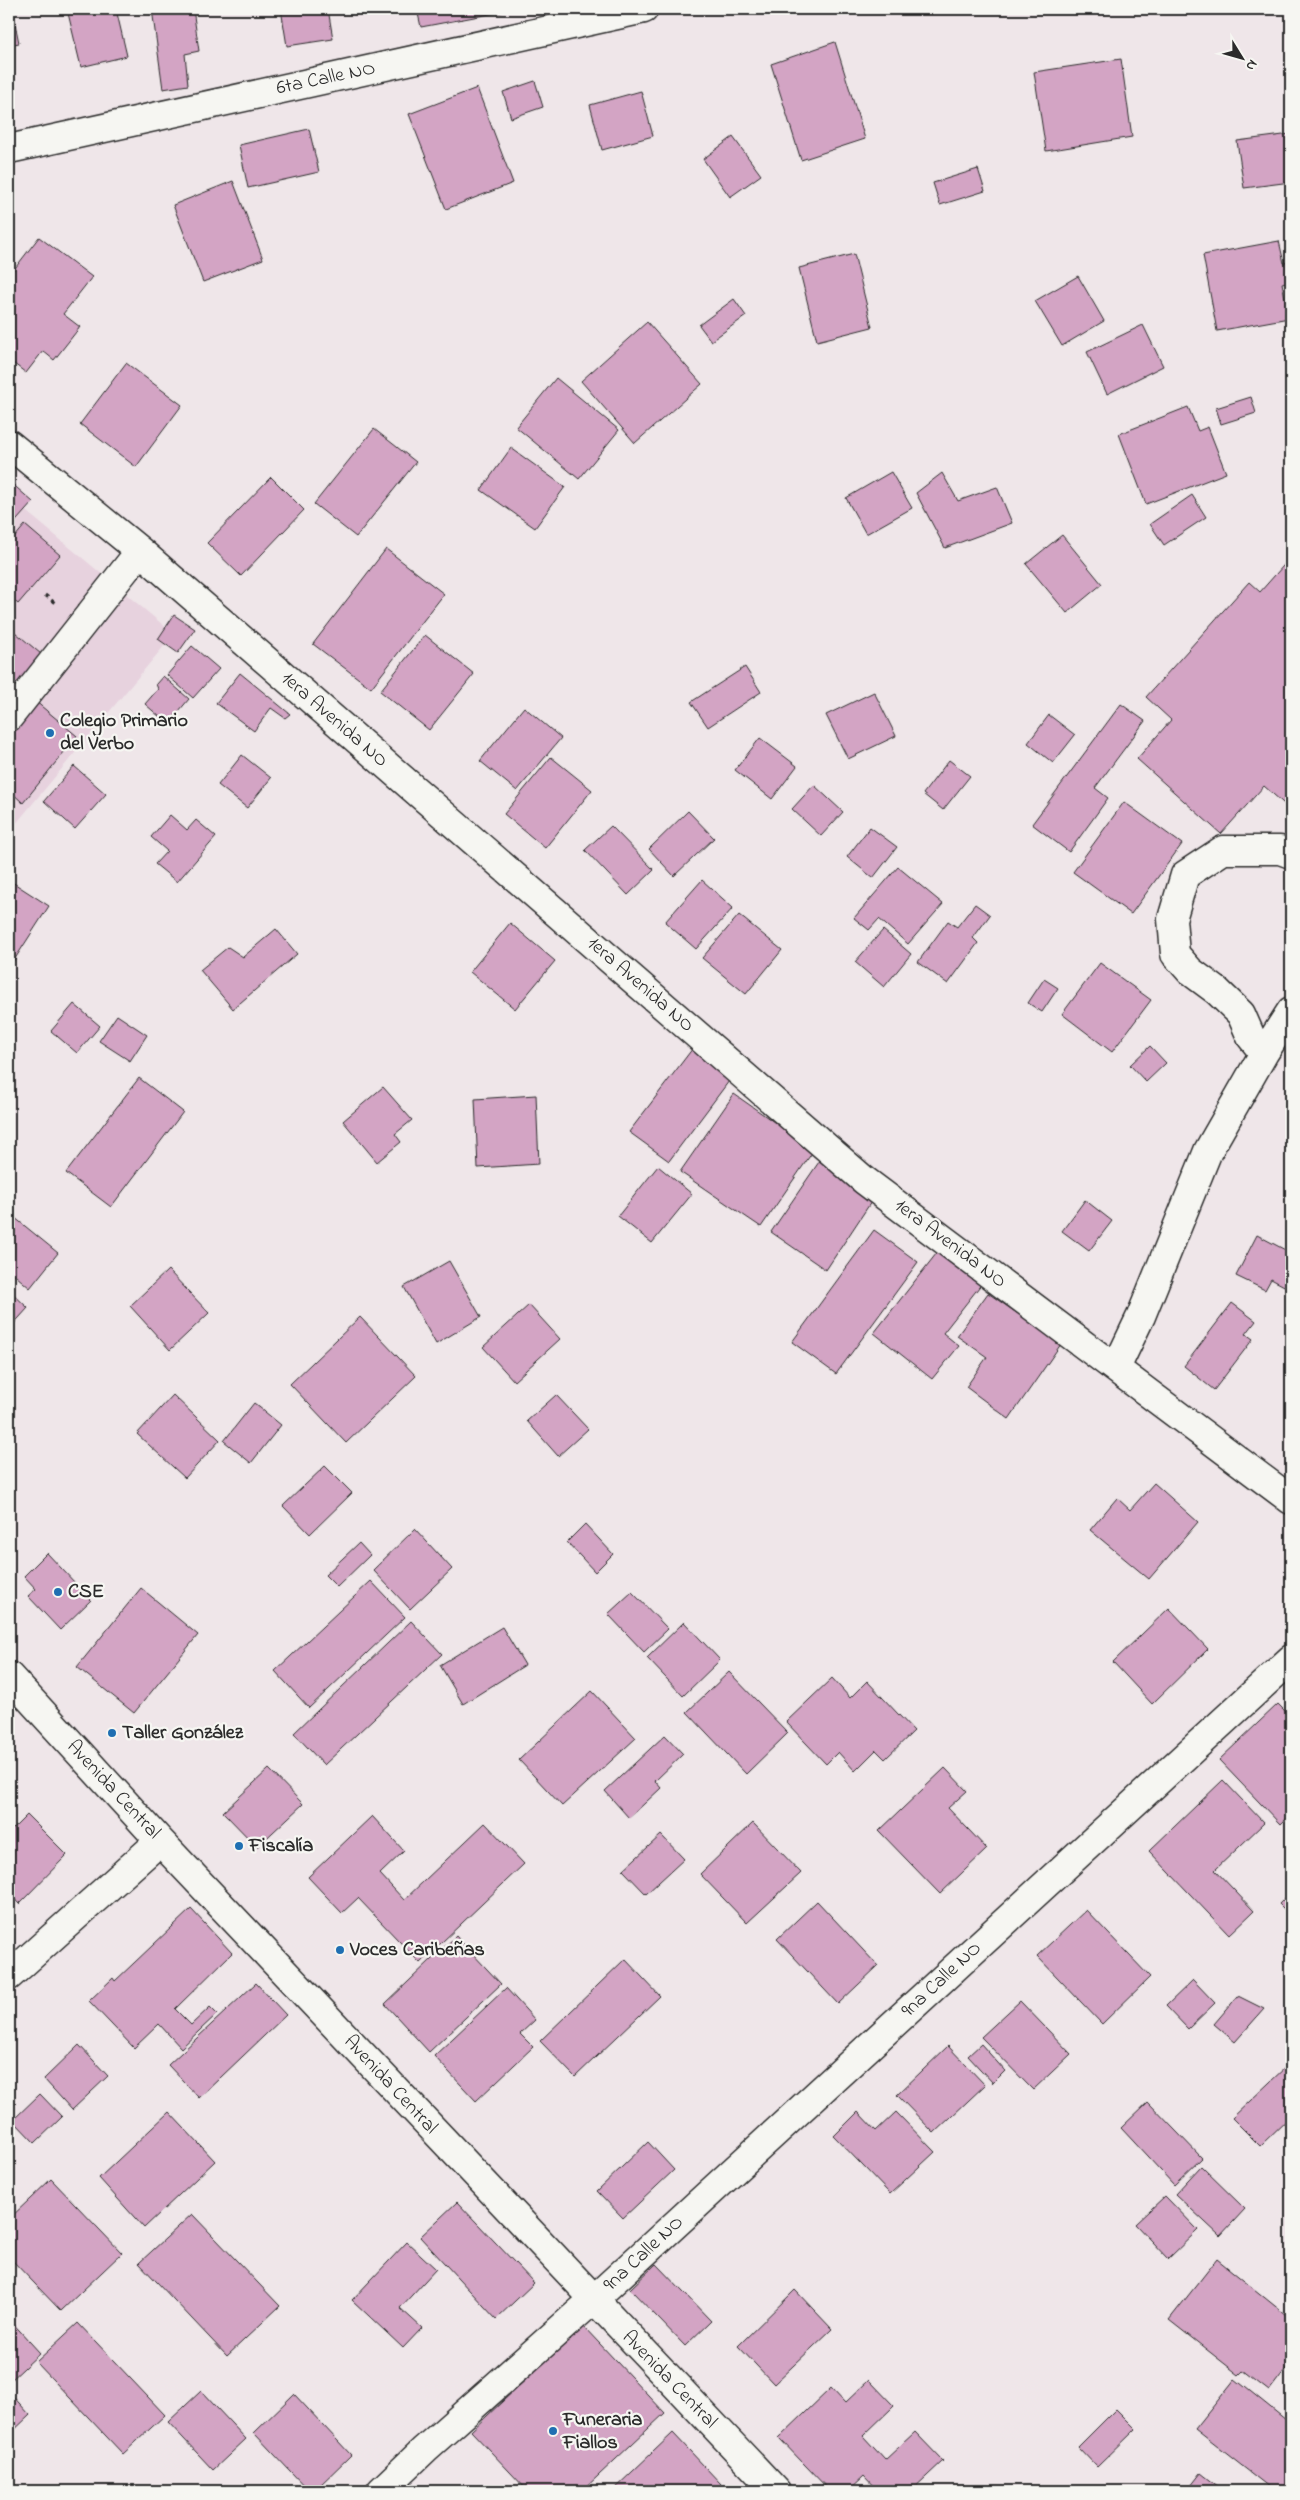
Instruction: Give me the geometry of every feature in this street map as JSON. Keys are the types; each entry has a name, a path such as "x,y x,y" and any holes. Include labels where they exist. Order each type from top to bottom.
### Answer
{"street":[{"name":"6ta Calle NO","path":"9,149 644,9"},
{"name":"1era Avenida NO","path":"9,444 140,551 864,1180 1291,1500"},
{"path":"9,717 140,551"},
{"path":"1264,1053 1251,1037 1241,1014 1217,991 1190,970 1175,954 1172,919 1185,875 1223,850 1271,850 1291,854"},
{"path":"1116,1368 1141,1316 1208,1152 1264,1053 1291,1012"},
{"name":"9na Calle NO","path":"382,2491 425,2449 593,2300 1291,1659"},
{"name":"Avenida Central","path":"9,1676 160,1841 776,2491"},
{"path":"9,1976 160,1841"}],"shaded area":[{"name":"Colegio Primario del Verbo","path":"21,507 174,634 9,832 9,522"}],"building":[{"path":"9,9 12,9 19,43 9,45"},
{"path":"67,9 116,9 127,56 81,67"},
{"path":"152,9 193,9 199,51 185,54 188,85 163,89"},
{"path":"281,9 328,9 333,39 287,46"},
{"path":"417,9 506,9 506,11 421,27"},
{"path":"835,42 865,139 801,160 771,64"},
{"path":"1121,59 1132,137 1046,151 1034,72"},
{"path":"535,81 543,107 511,118 503,92"},
{"path":"477,88 513,183 446,209 409,114"},
{"path":"641,91 653,136 602,150 590,105"},
{"path":"309,129 319,172 248,188 239,145"},
{"path":"1291,134 1291,182 1244,188 1237,141"},
{"path":"733,137 761,175 730,197 703,159"},
{"path":"978,169 985,191 940,205 933,183"},
{"path":"233,181 263,259 203,282 173,205"},
{"path":"39,237 92,277 63,314 80,327 54,360 43,351 26,373 9,360 9,276"},
{"path":"1279,241 1284,263 1291,262 1291,281 1282,283 1289,318 1217,331 1203,255"},
{"path":"854,254 872,327 817,341 799,268"},
{"path":"1078,276 1104,321 1062,346 1035,301"},
{"path":"734,299 746,316 711,341 699,325"},
{"path":"647,322 702,384 635,443 581,381"},
{"path":"1143,325 1163,366 1107,394 1087,352"},
{"path":"126,363 182,405 136,467 80,424"},
{"path":"556,378 619,430 579,479 516,427"},
{"path":"1251,397 1256,413 1221,424 1216,408"},
{"path":"1188,407 1198,431 1208,427 1226,473 1146,504 1119,434"},
{"path":"374,429 416,462 356,537 314,504"},
{"path":"511,448 565,487 535,528 481,490"},
{"path":"891,472 912,508 866,534 846,498"},
{"path":"942,473 958,501 997,487 1012,523 945,548 916,493"},
{"path":"271,477 304,510 241,576 207,543"},
{"path":"9,481 33,502 9,529"},
{"path":"1192,495 1206,517 1164,545 1150,524"},
{"path":"25,525 60,555 18,604 9,596 9,544"},
{"path":"1062,535 1102,584 1067,613 1026,564"},
{"path":"386,549 444,594 371,688 313,644"},
{"path":"1291,557 1291,766 1287,770 1291,773 1288,776 1291,779 1291,810 1264,786 1221,834 1137,759 1171,720 1146,697 1249,582 1260,592"},
{"path":"174,615 195,629 178,653 158,639"},
{"path":"9,627 41,654 9,693"},
{"path":"425,635 474,674 429,730 380,691"},
{"path":"192,646 219,669 193,698 167,675"},
{"path":"745,667 761,692 708,727 691,702"},
{"path":"240,673 290,714 285,718 271,708 254,731 216,703"},
{"path":"163,676 189,699 168,724 145,704 158,689 156,684"},
{"path":"874,692 896,736 848,759 826,715"},
{"path":"35,701 77,736 23,803 9,790 9,733"},
{"path":"1121,704 1145,721 1095,788 1108,798 1069,852 1032,824"},
{"path":"524,707 561,738 517,791 480,761"},
{"path":"1049,715 1075,735 1053,763 1028,743"},
{"path":"760,738 797,766 772,799 735,770"},
{"path":"242,755 271,778 247,808 218,785"},
{"path":"551,757 592,790 545,848 504,814"},
{"path":"949,760 970,776 943,810 923,794"},
{"path":"74,766 106,794 75,829 44,801"},
{"path":"814,785 843,812 821,836 792,809"},
{"path":"1124,802 1182,844 1131,914 1073,872"},
{"path":"688,811 714,838 674,876 649,849"},
{"path":"170,815 187,830 196,820 216,837 177,882 155,864 167,851 151,837"},
{"path":"611,826 654,870 628,895 585,850"},
{"path":"870,827 897,847 873,878 847,857"},
{"path":"898,867 943,904 908,944 879,919 869,930 854,918"},
{"path":"9,880 49,906 9,968"},
{"path":"702,880 733,908 696,949 665,922"},
{"path":"975,904 990,915 973,938 978,943 948,984 918,962 948,921 957,927"},
{"path":"739,915 782,950 746,994 702,958"},
{"path":"510,923 555,961 515,1009 470,972"},
{"path":"276,929 297,954 233,1009 200,970 228,947 243,957"},
{"path":"883,930 911,954 884,987 855,962"},
{"path":"1100,963 1151,1000 1112,1052 1062,1014"},
{"path":"1044,979 1058,988 1042,1012 1028,1003"},
{"path":"74,1004 100,1026 77,1053 51,1031"},
{"path":"117,1015 147,1035 130,1061 99,1041"},
{"path":"1150,1046 1166,1063 1146,1082 1130,1065"},
{"path":"693,1048 732,1077 669,1161 629,1132"},
{"path":"139,1078 183,1112 111,1207 66,1173"},
{"path":"383,1087 412,1120 395,1134 401,1142 377,1162 343,1121"},
{"path":"734,1094 814,1150 761,1227 680,1172"},
{"path":"536,1095 539,1164 478,1168 475,1099"},
{"path":"821,1159 875,1196 826,1270 771,1232"},
{"path":"658,1166 692,1194 652,1243 618,1216"},
{"path":"1085,1200 1112,1221 1089,1251 1062,1231"},
{"path":"9,1213 58,1253 30,1288 9,1270"},
{"path":"874,1230 918,1262 836,1374 792,1342"},
{"path":"1257,1235 1291,1253 1291,1282 1288,1288 1271,1279 1265,1290 1236,1276"},
{"path":"940,1249 983,1282 943,1333 959,1346 932,1379 874,1333"},
{"path":"449,1261 481,1317 436,1344 404,1287"},
{"path":"168,1270 209,1313 170,1350 130,1306"},
{"path":"9,1290 28,1308 9,1329"},
{"path":"988,1293 1061,1344 1009,1419 966,1387 987,1357 957,1336"},
{"path":"1232,1303 1256,1321 1246,1334 1253,1339 1214,1390 1184,1366"},
{"path":"529,1305 560,1339 514,1381 483,1347"},
{"path":"360,1317 416,1376 346,1443 290,1384"},
{"path":"173,1395 220,1440 185,1478 137,1434"},
{"path":"556,1395 588,1429 558,1456 527,1421"},
{"path":"254,1403 281,1425 251,1463 224,1441"},
{"path":"325,1466 352,1493 310,1534 283,1506"},
{"path":"1154,1483 1198,1522 1149,1579 1090,1530 1117,1498 1130,1510"},
{"path":"585,1524 613,1554 595,1572 567,1542"},
{"path":"415,1529 452,1569 410,1609 373,1570"},
{"path":"359,1543 370,1555 337,1587 325,1575"},
{"name":"CSE","path":"47,1553 91,1600 60,1630 28,1596 36,1589 24,1576"},
{"path":"371,1581 405,1617 309,1708 275,1671"},
{"path":"141,1588 198,1635 134,1713 77,1667"},
{"path":"632,1592 668,1629 644,1652 608,1614"},
{"path":"1169,1608 1208,1649 1152,1704 1113,1662"},
{"path":"411,1621 442,1654 324,1765 294,1733"},
{"path":"684,1622 720,1660 683,1696 647,1658"},
{"path":"502,1627 525,1665 463,1704 440,1665"},
{"path":"729,1672 788,1733 746,1774 687,1712"},
{"path":"832,1678 850,1698 867,1681 914,1731 885,1759 876,1750 855,1771 838,1752 826,1764 786,1722"},
{"path":"592,1691 636,1738 562,1806 519,1760"},
{"path":"1278,1704 1291,1717 1291,1813 1280,1824 1219,1760"},
{"path":"665,1735 683,1754 655,1781 661,1788 629,1818 605,1791"},
{"path":"945,1768 967,1791 948,1808 987,1849 940,1894 879,1831"},
{"path":"269,1769 303,1804 257,1847 223,1812"},
{"path":"1223,1780 1264,1823 1215,1870 1254,1911 1229,1935 1149,1851"},
{"path":"27,1815 67,1855 19,1904 9,1893 9,1833"},
{"path":"372,1816 404,1851 380,1874 404,1900 485,1823 524,1864 420,1963 358,1898 342,1913 308,1877"},
{"path":"753,1823 801,1873 747,1923 700,1874"},
{"path":"661,1835 684,1859 646,1894 623,1870"},
{"path":"1291,1892 1291,1916 1279,1904"},
{"path":"817,1901 878,1966 838,2004 777,1939"},
{"path":"191,1909 232,1953 175,2009 191,2025 210,2007 217,2014 181,2048 159,2024 134,2048 89,2001 113,1978 115,1981"},
{"path":"1086,1910 1150,1977 1102,2024 1037,1956"},
{"path":"456,1936 501,1984 429,2052 385,2004"},
{"path":"625,1959 660,1996 575,2077 540,2041"},
{"path":"1193,1980 1215,2003 1188,2029 1166,2006"},
{"path":"256,1983 286,2015 199,2098 168,2065"},
{"path":"506,1988 535,2020 520,2034 533,2047 476,2101 434,2056"},
{"path":"1238,1996 1264,2009 1235,2042 1214,2024"},
{"path":"1020,2001 1071,2054 1033,2090 981,2037"},
{"path":"981,2044 1005,2071 993,2083 968,2056"},
{"path":"79,2045 108,2076 72,2110 44,2079"},
{"path":"948,2046 985,2085 934,2133 897,2095"},
{"path":"1288,2065 1291,2069 1291,2116 1260,2146 1232,2118"},
{"path":"40,2094 62,2117 35,2143 13,2120"},
{"path":"1148,2102 1202,2158 1174,2185 1121,2128"},
{"path":"169,2112 215,2161 144,2228 99,2178"},
{"path":"858,2112 876,2131 896,2112 935,2152 890,2194 834,2136"},
{"path":"648,2142 674,2170 623,2218 597,2191"},
{"path":"1201,2166 1245,2209 1220,2236 1175,2194"},
{"path":"51,2179 122,2253 61,2311 9,2257 9,2219"},
{"path":"1165,2196 1198,2230 1168,2259 1135,2224"},
{"path":"457,2202 534,2283 496,2319 420,2237"},
{"path":"192,2214 280,2306 227,2356 139,2263"},
{"path":"407,2242 436,2269 400,2308 422,2328 403,2348 352,2300"},
{"path":"1217,2259 1291,2319 1291,2362 1269,2391 1243,2371 1239,2375 1169,2320"},
{"path":"656,2264 711,2321 685,2346 630,2289"},
{"path":"795,2290 832,2329 774,2384 738,2346"},
{"path":"9,2319 40,2353 9,2382"},
{"path":"78,2323 165,2415 123,2454 36,2362"},
{"path":"583,2326 665,2413 582,2491 528,2491 471,2431"},
{"path":"1235,2379 1291,2424 1291,2485 1286,2491 1274,2491 1195,2429"},
{"path":"869,2380 894,2406 863,2436 885,2460 915,2432 943,2461 911,2491 878,2491 864,2476 848,2491 830,2491 779,2438 831,2388 845,2403"},
{"path":"201,2391 246,2439 213,2470 168,2422"},
{"path":"9,2392 30,2415 9,2435"},
{"path":"294,2394 351,2455 314,2491 309,2491 254,2433"},
{"path":"1116,2409 1136,2429 1097,2467 1078,2447"},
{"path":"673,2433 721,2484 714,2491 612,2491"},
{"path":"1201,2473 1224,2491 1187,2491"},
{"path":"11,2481 21,2491 9,2491"}],"place":[{"name":"Colegio Primario del Verbo","path":"50,733"},
{"name":"CSE","path":"58,1592"},
{"name":"Taller González","path":"112,1733"},
{"name":"Fiscalía","path":"239,1846"},
{"name":"Voces Caribeñas","path":"340,1950"},
{"name":"Funeraria Fiallos","path":"553,2431"}]}
